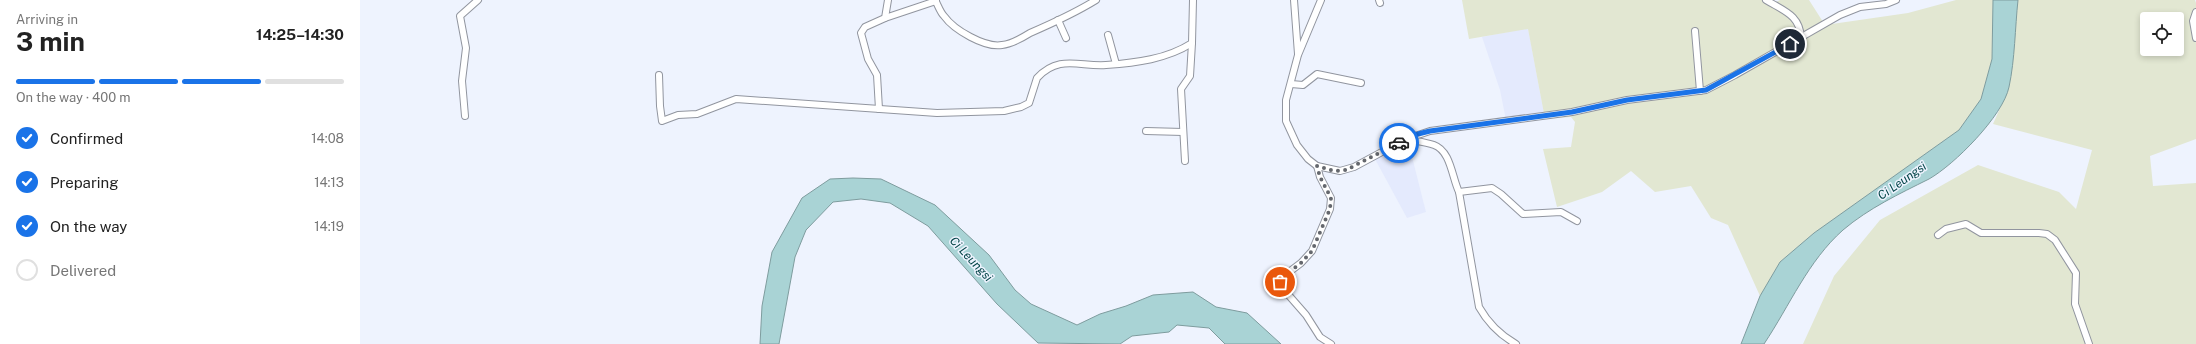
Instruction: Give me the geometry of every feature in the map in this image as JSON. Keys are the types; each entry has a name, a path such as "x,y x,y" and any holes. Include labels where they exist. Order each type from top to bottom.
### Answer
{"street":[{"path":"465,116 462,81 466,48 460,16 478,0"},
{"path":"885,18 888,0"},
{"path":"880,109 877,75 868,59 861,33 865,27 885,18 936,1 943,16 959,31 980,41 997,45 1009,43 1096,0"},
{"path":"1185,161 1181,89 1190,76 1193,0"},
{"path":"1294,0 1298,55"},
{"path":"1321,0 1298,55 1285,109 1289,132 1302,153 1317,166 1334,171 1346,170 1406,139 1430,131 1572,112 1644,97 1700,91 1712,88 1851,10 1886,4 1896,0"},
{"path":"1766,0 1795,19 1800,26 1801,38"},
{"path":"2196,12 2193,20 2196,38"},
{"path":"1058,20 1066,38"},
{"path":"1695,32 1700,91"},
{"path":"1108,35 1116,64"},
{"path":"659,75 662,121 678,115 697,114 736,99 937,113 1011,110 1029,103 1037,78 1050,69 1068,62 1092,65 1146,61 1176,52 1192,43"},
{"path":"1291,84 1303,85 1317,74 1361,83"},
{"path":"1146,131 1183,132"},
{"path":"1406,139 1434,145 1441,149 1447,158 1458,192 1479,307 1486,320 1504,337 1516,344"},
{"path":"1317,166 1320,177 1331,198 1330,209 1312,251 1301,263 1285,275 1280,282 1285,291 1306,315 1320,337 1331,344"},
{"path":"1458,192 1492,188 1523,214 1561,212 1578,221"},
{"path":"1938,235 1946,229 1966,224 1981,233 2047,234 2055,240 2076,273 2075,304 2089,344"}],"shaded area":[{"path":"1462,0 1767,0 1774,3 1780,0 1809,0 1825,25 1908,13 1956,0 1993,0 1992,59 1981,99 1959,130 1814,233 1780,262 1760,296 1728,225 1711,218 1691,186 1655,192 1631,171 1602,192 1557,207 1543,149 1571,147 1575,122 1571,117 1545,119 1528,29 1469,39"},
{"path":"2018,0 2195,0 2196,139 2150,156 2153,186 2196,183 2196,344 1803,344 1834,276 1880,220 1978,165 2059,192 2076,209 2092,150 1993,124 2009,88"},
{"path":"1528,28 1545,119 1506,120 1500,90 1482,37"},
{"path":"1410,149 1426,212 1407,218 1375,159"}],"water":[{"name":"Ci Leungsi","path":"1993,0 2018,0 2014,55 2009,87 2005,99 1988,125 1964,151 1939,172 1929,179 1874,208 1843,230 1809,269 1764,344 1741,344 1760,296 1780,262 1814,233 1959,130 1981,99 1992,59"},
{"name":"Ci Leungsi","path":"830,179 881,179 935,205 989,255 1015,290 1031,304 1077,325 1100,314 1126,306 1153,295 1193,292 1216,307 1247,313 1281,344 1225,344 1209,328 1177,325 1169,332 1132,336 1120,344 1038,343 997,304 928,226 890,203 861,199 833,202 806,230 795,257 779,344 760,344 762,306 772,252 802,198"}],"way so far":[{"path":"1280,282 1285,275 1309,256 1332,203 1328,191 1320,177 1317,166 1334,171 1346,170 1399,143"}],"route":[{"path":"1399,143 1418,134 1430,131 1507,122 1572,112 1644,97 1706,90 1735,76 1790,44"}]}
